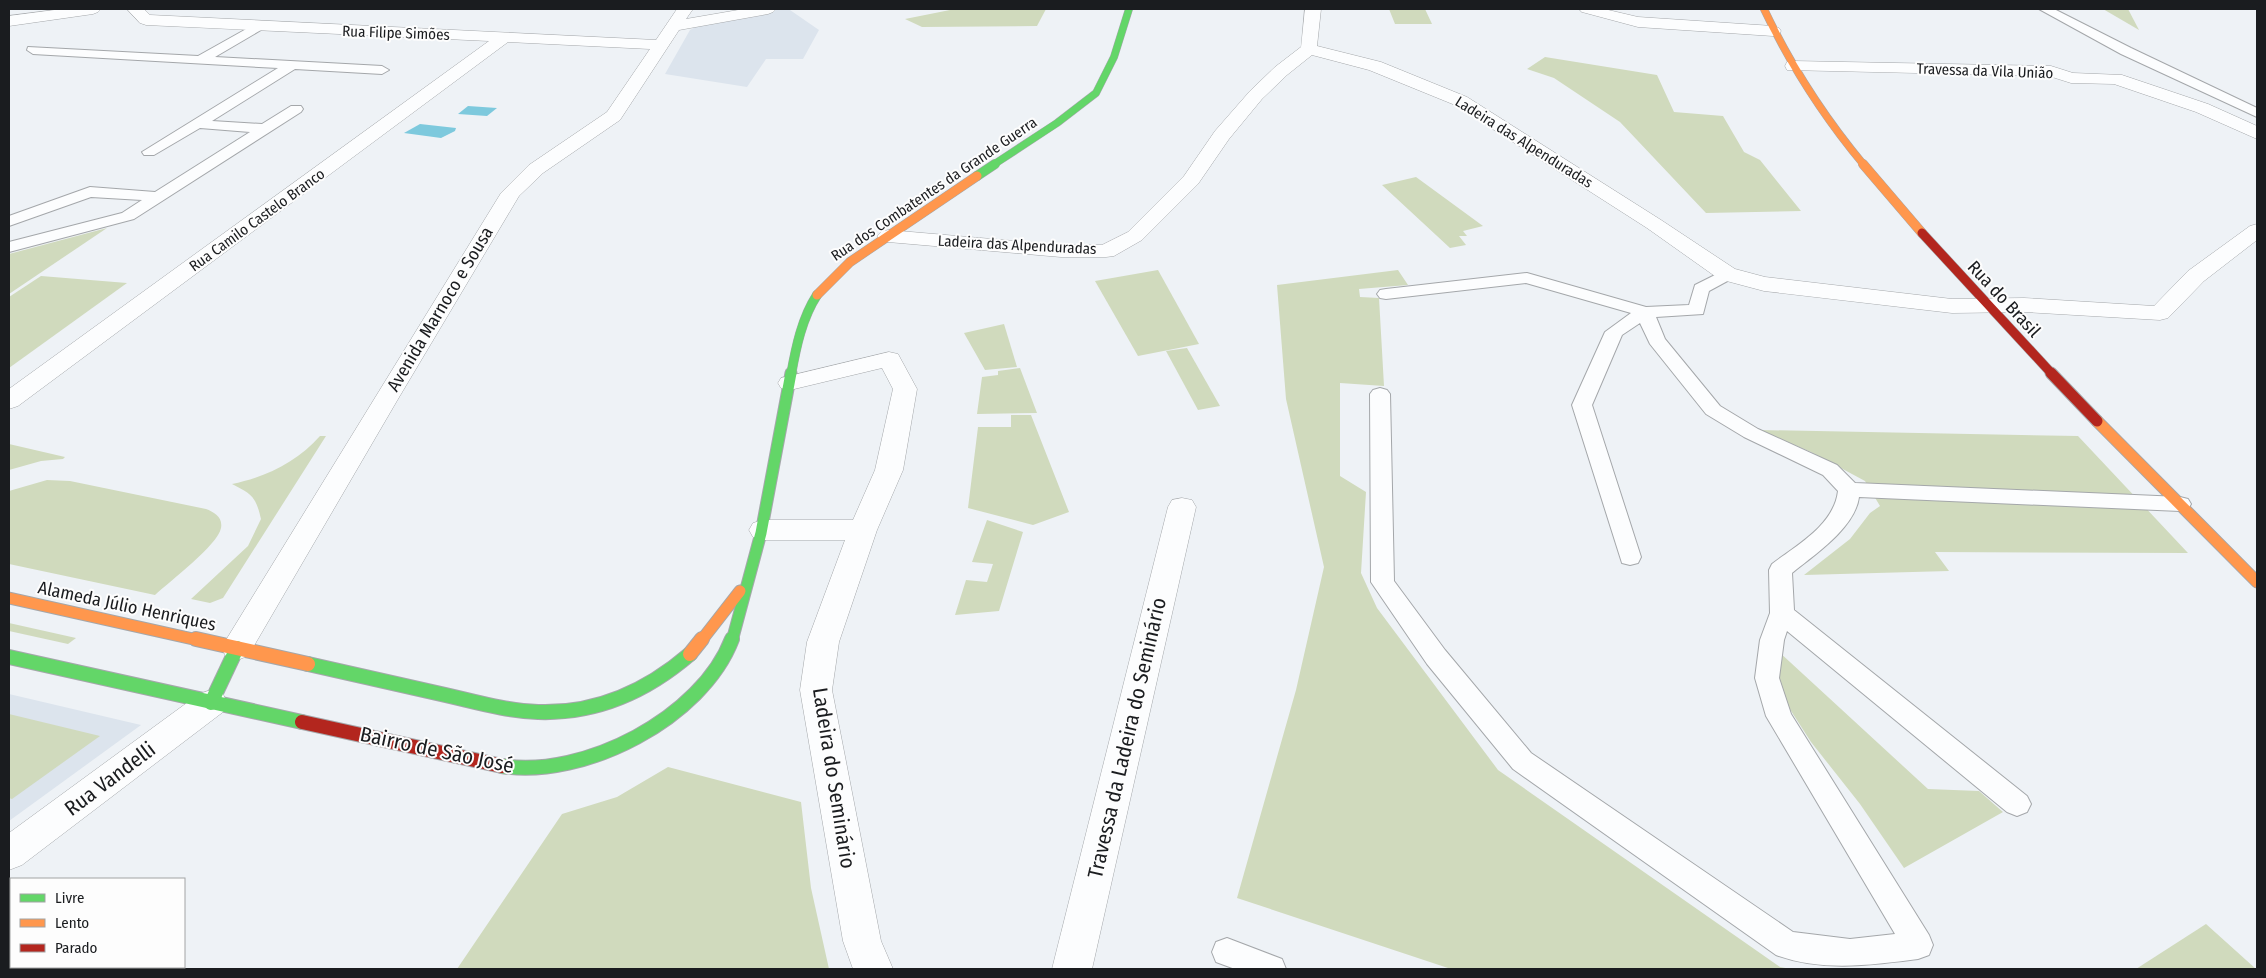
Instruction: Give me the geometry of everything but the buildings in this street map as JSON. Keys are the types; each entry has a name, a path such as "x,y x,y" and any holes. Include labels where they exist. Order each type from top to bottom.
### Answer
{"main road":[{"name":"Rua dos Combatentes da Grande Guerra","path":"763,530 790,383 801,331 810,305 826,283 850,262 1057,123 1096,92 1114,57 1129,9"},
{"name":"Rua do Brasil","path":"1764,9 1773,31 1793,66 1846,144 1964,282 2257,582"},
{"name":"Bairro de São José","path":"211,703 510,768 556,766 586,759 616,749 645,733 672,713 714,672 728,652 751,579 763,530"},
{"name":"Bairro de São José","path":"237,648 490,704 539,711 575,710 606,703 629,694 663,675 700,643 751,579"},
{"name":"Alameda Júlio Henriques","path":"9,598 237,648"},
{"path":"9,657 211,703 237,648"}],"street":[{"path":"9,21 93,9"},
{"name":"Rua Filipe Simões","path":"135,9 146,20 504,38 668,35 768,9"},
{"name":"Avenida Marnoco e Sousa","path":"237,648 510,193 536,169 614,116 685,9"},
{"path":"1309,49 1313,9"},
{"path":"1587,9 1638,22 1773,31"},
{"name":"Rua Camilo Castelo Branco","path":"9,401 504,38"},
{"name":"Ladeira das Alpenduradas","path":"888,236 1061,251 1106,251 1135,236 1190,180 1222,135 1256,95 1281,71 1309,49 1375,66 1461,101 1654,224 1727,274 1764,284 1952,306 2024,305 2160,313 2196,276 2257,230"},
{"name":"Travessa da Vila União","path":"1793,66 2050,71 2071,78 2116,79 2202,108 2257,133"},
{"path":"763,530 863,530 889,470 905,389 889,359 790,383"},
{"name":"Travessa da Ladeira do Seminário","path":"1072,969 1182,507"},
{"name":"Ladeira do Seminário","path":"863,530 823,642 816,690 862,941 873,969"},
{"name":"Rua Vandelli","path":"9,854 211,703"}],"lane":[{"path":"2045,9 2126,51 2257,113"},
{"path":"201,60 257,27"},
{"path":"34,50 382,70"},
{"path":"149,152 292,65"},
{"path":"9,247 128,216 296,109"},
{"path":"197,124 265,128"},
{"path":"9,221 90,192 158,197"},
{"path":"1386,294 1527,278 1645,312 1697,310 1701,289 1727,274"},
{"path":"1645,312 1656,340 1713,410 1751,433 1830,470 1849,490 2180,504"},
{"path":"1630,557 1582,404 1614,332 1645,312"},
{"path":"1380,394 1383,582 1436,657 1522,761 1788,945 1850,953 1918,945 1779,716 1767,678 1772,640 1782,613 1780,570 1827,533 1847,506 1849,490"},
{"path":"1782,613 2017,804"},
{"path":"1227,952 1271,969"}],"shaded area":[{"path":"773,10 790,10 819,30 803,59 766,59 747,87 665,74 690,30 697,26"},
{"path":"9,694 141,725 9,821"}],"green space":[{"path":"955,9 1046,9 1037,26 922,27 905,19"},
{"path":"1389,9 1425,9 1432,24 1395,24"},
{"path":"2103,9 2128,9 2139,30"},
{"path":"1545,57 1657,75 1674,112 1723,116 1744,152 1760,160 1801,211 1706,213 1620,122 1554,78 1527,69"},
{"path":"1416,177 1483,226 1463,231 1467,236 1459,236 1466,245 1450,248 1382,185"},
{"path":"107,228 9,294 9,254"},
{"path":"1158,270 1199,344 1138,356 1095,281"},
{"path":"1398,270 1408,285 1359,289 1360,297 1379,298 1384,386 1340,383 1340,476 1366,492 1361,573 1377,608 1498,770 1780,967 1791,969 1451,969 1237,898 1296,690 1324,567 1286,399 1277,285"},
{"path":"41,276 127,283 9,368 9,297"},
{"path":"1004,324 1017,367 985,370 964,333"},
{"path":"1187,348 1220,406 1198,410 1166,351"},
{"path":"1020,368 1037,413 977,414 982,377 998,375 998,371"},
{"path":"1011,415 1031,415 1069,512 1033,525 968,508 978,427 1011,427"},
{"path":"1759,430 2078,436 2188,553 1935,552 1949,571 1804,575 1850,539 1870,513 1880,506 1865,481 1811,452"},
{"path":"320,436 326,436 223,598 210,603 191,599 248,546 261,519 252,497 232,484 269,473 291,461"},
{"path":"9,444 65,457 63,459 41,461 9,470"},
{"path":"47,480 70,481 206,509 215,513 219,518 221,528 211,544 155,595 9,564 9,491"},
{"path":"987,520 1023,532 999,611 955,615 966,580 987,582 993,564 972,562"},
{"path":"9,623 76,638 68,644 9,631"},
{"path":"1778,651 1928,789 1979,791 2003,812 1904,868 1860,804 1811,742 1784,700 1776,671"},
{"path":"9,714 100,736 12,799 9,798"},
{"path":"668,767 801,802 811,888 829,969 457,969 562,814 617,797"},
{"path":"2206,924 2256,969 2136,969"}],"water":[{"path":"468,106 497,108 487,116 458,114"},
{"path":"420,124 456,128 455,131 441,138 404,133"}],"traffic: fast":[{"path":"977,176 1057,123 1096,93 1114,57 1129,9"},
{"path":"502,766 530,769 544,768 588,758 613,748 644,732 674,712 700,688 722,661 730,646 735,630 761,533 799,338 809,307 817,295"},
{"path":"211,703 237,648"},
{"path":"308,664 500,707 525,711 559,712 600,705 639,690 657,680 690,654"},
{"path":"9,657 302,722"}],"traffic: slow":[{"path":"1764,9 1779,40 1814,99 1855,154 1922,233"},
{"path":"817,295 850,262 977,176"},
{"path":"2097,421 2257,582"},
{"path":"690,654 740,591"},
{"path":"9,598 308,664"}],"traffic: jam":[{"path":"1922,233 1991,310 2097,421"},
{"path":"302,722 502,766"}]}
